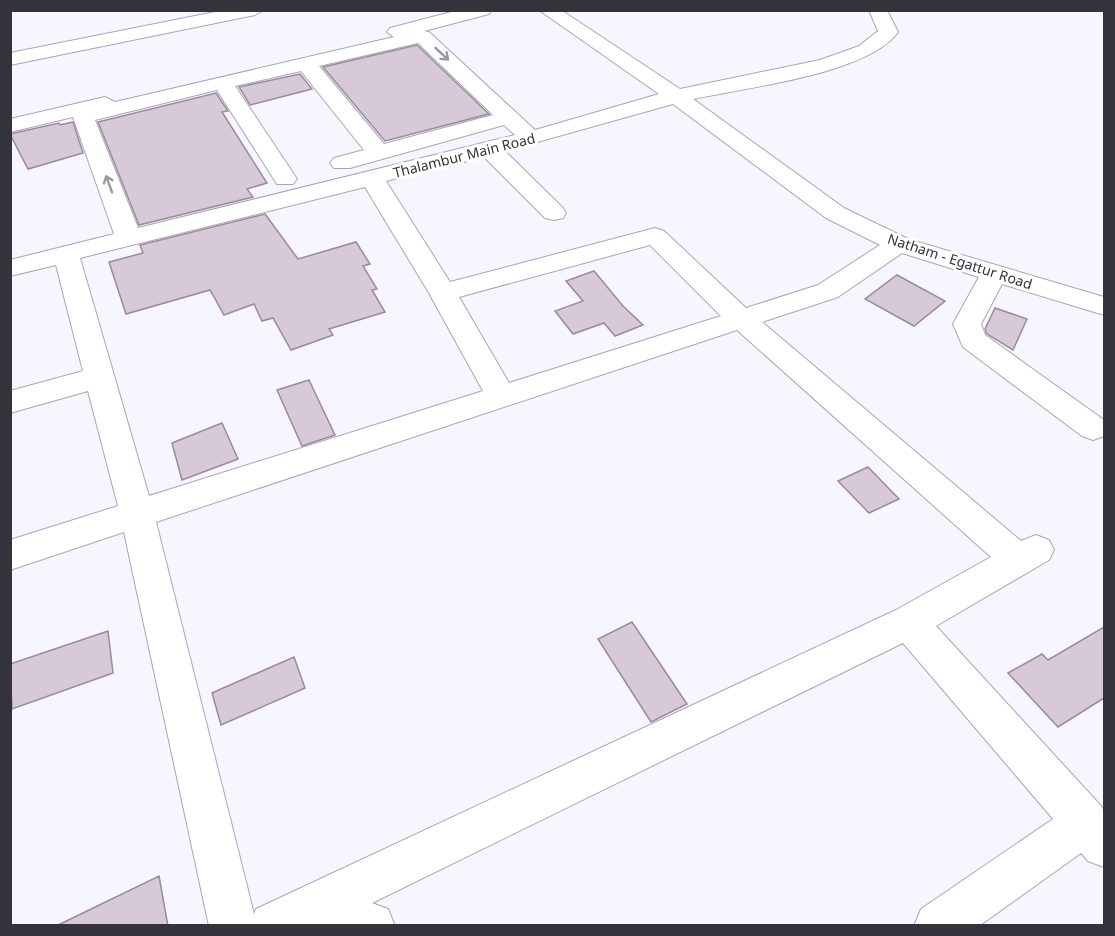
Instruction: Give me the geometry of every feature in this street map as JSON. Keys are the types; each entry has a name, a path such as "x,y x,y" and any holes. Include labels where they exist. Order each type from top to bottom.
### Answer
{"street":[{"path":"10,126 483,10"},
{"name":"Natham - Egattur Road","path":"548,10 676,96 835,213 899,244 1104,306"},
{"name":"Thalambur Main Road","path":"10,268 66,254 126,231 372,178 531,138 676,96 825,65 866,50 888,32 878,10"},
{"path":"10,59 243,11"},
{"path":"509,117 285,179 126,231 83,116 422,36 509,117 531,138"},
{"path":"306,64 379,153"},
{"path":"223,83 285,179"},
{"path":"489,149 555,213"},
{"path":"372,178 443,292 501,397"},
{"path":"273,926 909,622 1027,555 741,319 655,236 443,292"},
{"path":"10,555 828,291 899,244"},
{"path":"66,254 137,514 232,926"},
{"path":"994,273 967,324 973,340 1093,429"},
{"path":"10,402 100,377"},
{"path":"909,622 1095,834 938,926"},
{"path":"315,906 371,926"}],"building":[{"path":"417,45 489,114 385,141 323,67"},
{"path":"300,74 312,89 250,105 239,87"},
{"path":"216,93 228,111 222,112 267,183 247,189 253,197 139,225 98,122"},
{"path":"73,122 83,153 28,169 10,134"},
{"path":"265,214 298,259 356,242 370,264 363,266 377,289 372,290 385,312 329,329 333,335 291,350 273,318 262,321 254,304 224,315 210,290 126,314 109,262 143,253 140,245"},
{"path":"594,271 623,306 643,325 615,336 604,323 573,334 555,311 583,301 566,281"},
{"path":"897,275 945,301 914,326 865,299"},
{"path":"995,308 1027,319 1013,350 987,334 985,329"},
{"path":"309,380 335,435 302,446 277,390"},
{"path":"222,423 238,459 182,480 172,443"},
{"path":"868,467 899,499 869,513 838,481"},
{"path":"632,622 687,704 651,722 598,639"},
{"path":"1104,627 1104,698 1058,727 1008,673 1042,654 1048,660"},
{"path":"108,631 113,673 12,709 10,664"},
{"path":"294,657 305,688 221,725 212,693"},
{"path":"159,876 168,926 56,926"}]}
